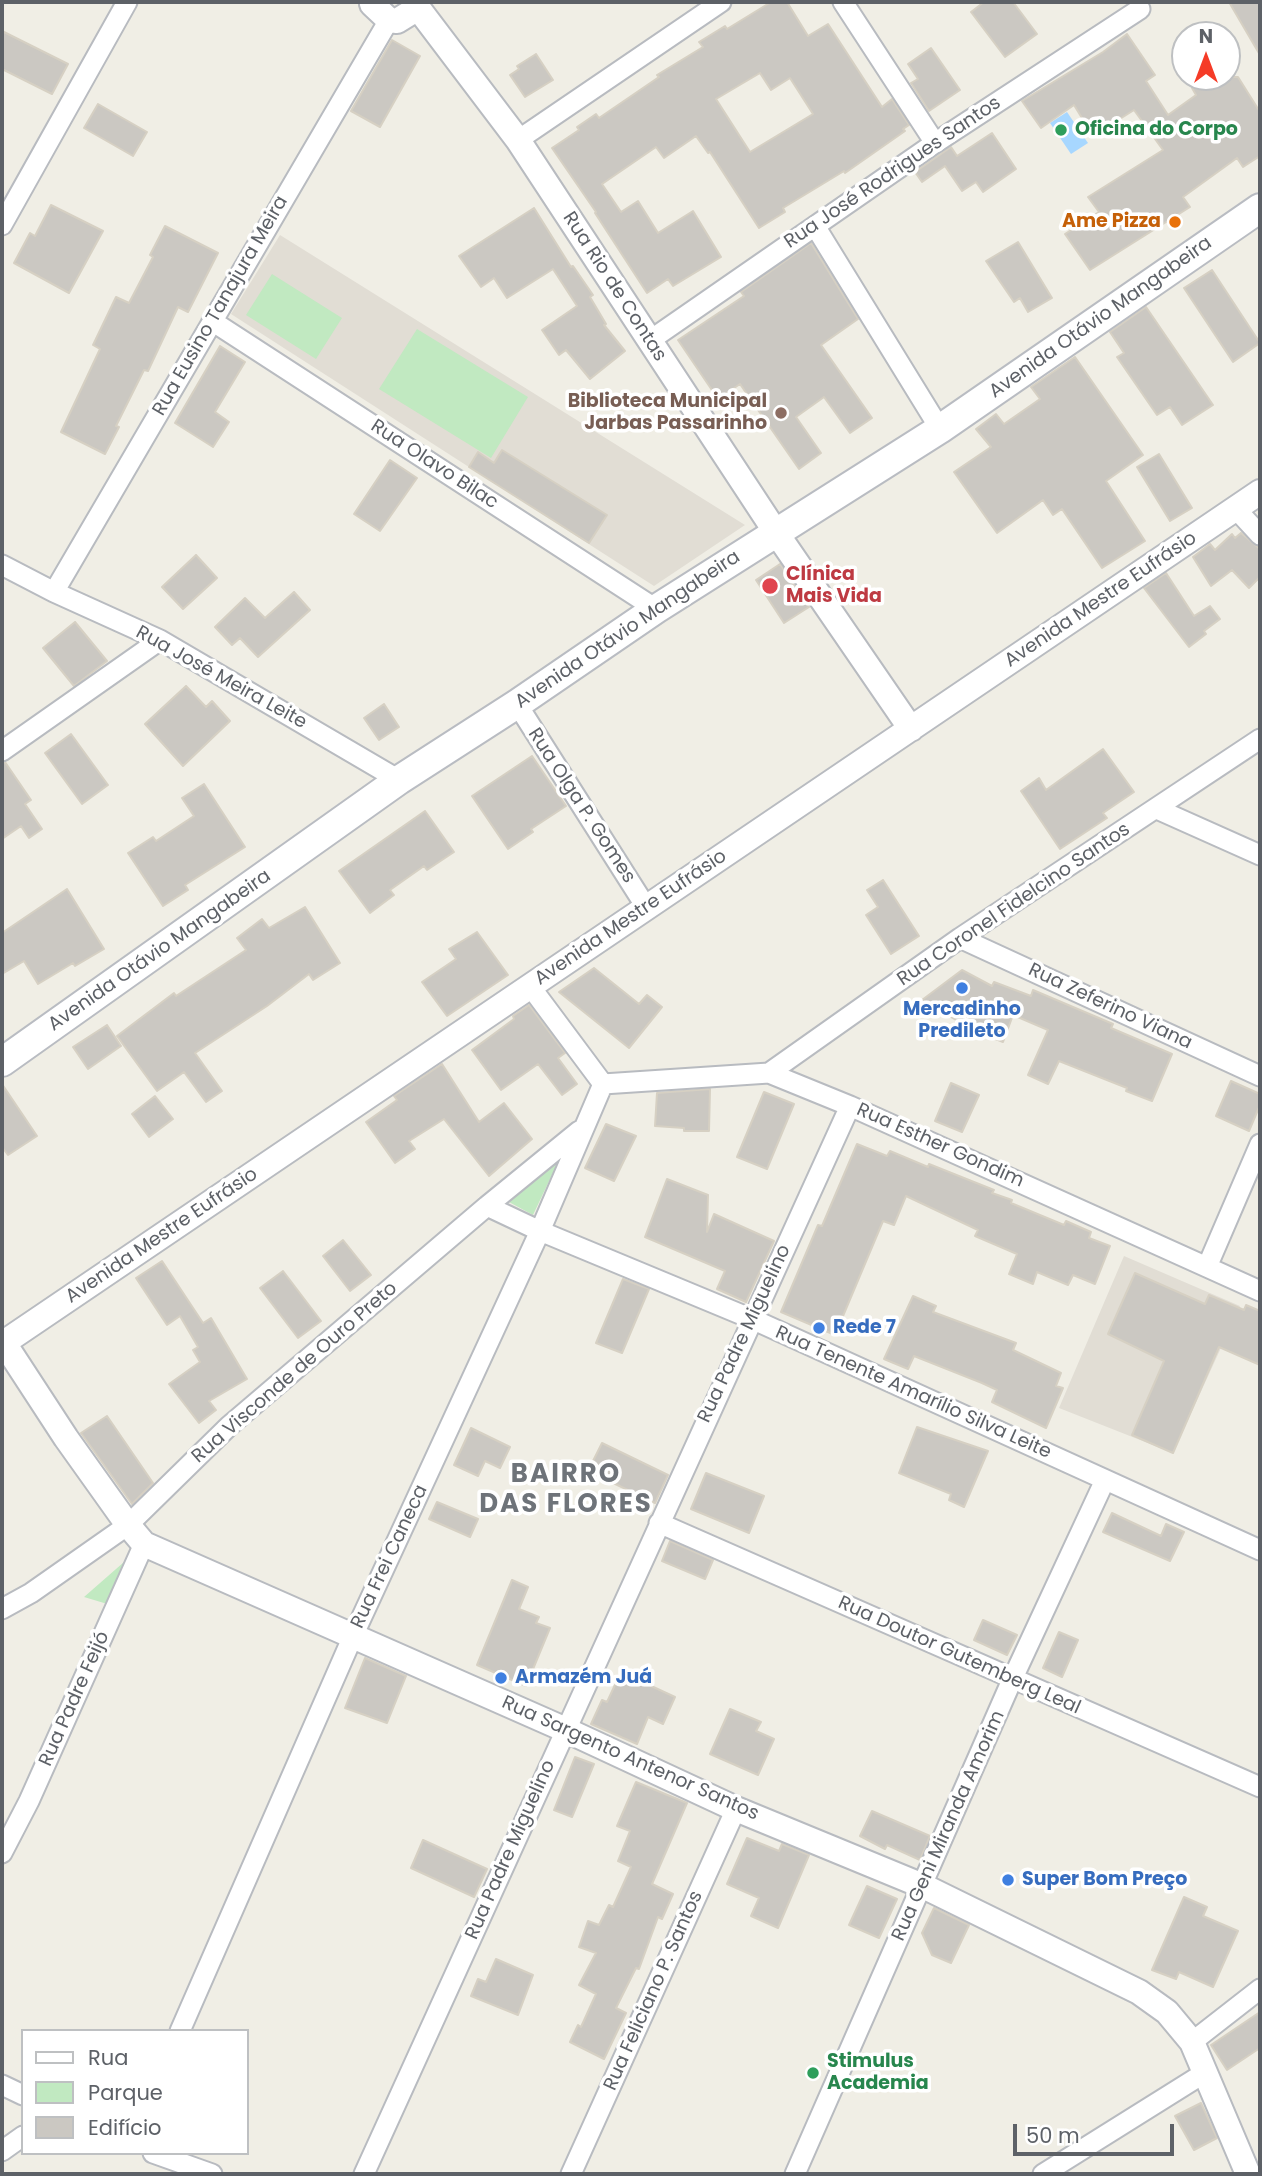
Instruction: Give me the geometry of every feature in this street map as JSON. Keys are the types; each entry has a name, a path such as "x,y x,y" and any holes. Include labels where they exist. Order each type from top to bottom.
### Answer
{"main road":[{"name":"Avenida Otávio Mangabeira","path":"2,1062 399,780 775,531 940,429 1260,208"}],"street":[{"path":"2,225 127,2"},
{"path":"518,140 721,2"},
{"path":"843,2 935,143"},
{"path":"376,7 397,21 418,5"},
{"name":"Rua Rio de Contas","path":"418,5 518,140 775,531 911,729"},
{"name":"Rua Rio de Contas","path":"376,7 447,45"},
{"name":"Rua Eusino Tanajura Meira","path":"54,592 212,321 376,7"},
{"name":"Rua José Rodrigues Santos","path":"649,341 935,143 1140,9"},
{"path":"815,226 940,429"},
{"name":"Rua Olavo Bilac","path":"212,321 656,609"},
{"name":"Avenida Mestre Eufrásio","path":"3,1343 1260,492"},
{"path":"1236,509 1260,535"},
{"name":"Rua José Meira Leite","path":"2,565 160,640 399,780"},
{"path":"2,751 160,640"},
{"name":"Rua Olga P. Gomes","path":"517,704 646,907"},
{"name":"Rua Coronel Fidelcino Santos","path":"769,1073 960,939 1260,739"},
{"path":"1157,809 1260,855"},
{"name":"Rua Zeferino Viana","path":"960,939 1260,1076"},
{"path":"530,986 603,1084"},
{"name":"Rua Esther Gondim","path":"603,1084 769,1073 850,1106 1260,1291"},
{"name":"Rua Frei Caneca","path":"181,2029 354,1636 540,1231 603,1084"},
{"name":"Rua Padre Miguelino","path":"364,2174 850,1106"},
{"name":"Rua Visconde de Ouro Preto","path":"2,1609 31,1593 128,1525 229,1426 487,1206 583,1128"},
{"path":"1207,1267 1260,1144"},
{"name":"Rua Tenente Amarílio Silva Leite","path":"487,1206 540,1231 752,1319 1260,1550"},
{"name":"Rua Sargento Antenor Santos","path":"3,1343 128,1525 144,1544 566,1730 736,1809 923,1886 1139,1992 1167,2012 1192,2042 1248,2174"},
{"name":"Rua Geni Miranda Amorim","path":"795,2174 1012,1680 1105,1480"},
{"name":"Rua Doutor Gutemberg Leal","path":"659,1523 1260,1787"},
{"name":"Rua Padre Feijó","path":"2,1853 29,1801 144,1544"},
{"name":"Rua Feliciano P. Santos","path":"571,2174 736,1809"},
{"path":"1192,2042 1260,1989"},
{"path":"1043,2174 1206,2072"},
{"path":"2,2085 21,2094"},
{"path":"2,2151 21,2137"},
{"path":"157,2155 190,2170 212,2174"}],"shaded area":[{"path":"280,235 745,525 654,586 231,314"},
{"path":"1124,1256 1240,1306 1173,1453 1059,1408"}],"green space":[{"path":"272,274 342,318 316,359 246,315"},
{"path":"417,329 528,397 491,458 379,389"},
{"path":"559,1160 533,1215 509,1202"},
{"path":"132,1555 114,1606 84,1597"}],"water":[{"path":"1067,112 1088,143 1071,154 1050,123"}],"building":[{"path":"771,2 787,2 808,36 828,24 882,107 892,99 909,125 903,129 905,131 845,173 844,171 783,208 785,212 759,228 710,152 708,153 696,136 664,158 656,147 602,184 621,212 638,201 658,233 693,211 721,257 673,286 668,279 647,293 552,148 579,130 577,127 596,114 599,118 659,77 657,75 703,47 699,42 725,26 727,29","holes":["760,73 771,90 790,78 813,114 750,152 716,99"]},
{"path":"984,2 1013,2 1037,34 1005,57 971,12"},
{"path":"1229,2 1260,2 1260,55 1241,21"},
{"path":"2,31 68,64 52,94 2,69"},
{"path":"1127,34 1155,75 1146,81 1168,115 1196,95 1194,91 1241,91 1241,82 1260,112 1260,156 1243,167 1237,158 1183,197 1190,207 1090,270 1065,234 1099,212 1088,197 1163,150 1134,110 1093,136 1074,105 1041,128 1022,101 1103,52"},
{"path":"392,40 420,56 380,127 351,111"},
{"path":"931,48 960,90 929,111 911,83 918,79 908,64"},
{"path":"536,54 553,80 525,97 510,75 519,69 517,66"},
{"path":"98,104 147,132 133,156 84,128"},
{"path":"992,133 1016,169 983,192 976,182 962,191 945,166 922,182 915,172 951,147 957,156"},
{"path":"51,205 103,231 69,293 14,263 30,233 35,236"},
{"path":"534,208 571,267 573,266 593,295 590,297 606,324 604,325 625,351 590,379 566,350 559,355 542,330 577,306 553,269 507,298 494,278 481,287 459,256"},
{"path":"165,226 218,253 188,312 178,307 148,371 144,370 116,426 119,427 105,454 61,432 100,349 93,345 116,297 129,303 153,257 150,255"},
{"path":"1018,242 1052,298 1028,312 1020,298 1014,302 986,261"},
{"path":"811,243 858,319 821,345 872,418 850,433 824,397 796,417 821,453 799,469 740,384 718,399 678,340 744,296 741,292"},
{"path":"1212,270 1260,343 1233,362 1184,288"},
{"path":"1146,307 1213,405 1182,425 1170,407 1157,415 1117,357 1124,353 1110,332"},
{"path":"220,346 245,362 215,412 229,422 213,447 175,423"},
{"path":"1075,357 1143,455 1106,481 1145,541 1102,568 1062,509 1053,515 1043,500 997,533 954,472 991,447 976,429 996,414 1004,424 1040,399 1031,387"},
{"path":"502,450 607,515 589,543 469,467 478,452 494,463"},
{"path":"1159,454 1192,508 1170,521 1137,467"},
{"path":"390,460 417,478 380,531 354,514"},
{"path":"1241,533 1260,549 1260,577 1249,588 1232,570 1211,586 1193,557 1210,544 1215,550 1232,534 1235,538"},
{"path":"196,555 217,578 183,609 162,587"},
{"path":"780,564 809,607 784,623 756,580"},
{"path":"1166,573 1194,616 1210,606 1220,619 1189,647 1144,588"},
{"path":"294,592 310,610 258,657 240,638 232,645 215,627 245,598 265,618"},
{"path":"75,622 107,661 74,686 43,648"},
{"path":"186,686 206,707 212,701 230,721 183,766 145,724"},
{"path":"384,704 399,727 379,740 364,718"},
{"path":"71,734 108,785 82,804 45,753"},
{"path":"1103,749 1134,792 1103,813 1107,818 1060,849 1021,791 1039,778 1046,790"},
{"path":"532,756 566,806 531,829 533,832 508,849 472,796"},
{"path":"5,762 31,800 25,804 42,829 29,838 21,826 2,839 2,763"},
{"path":"204,784 245,847 185,885 188,890 163,906 128,853 153,837 156,841 194,816 182,798"},
{"path":"425,811 454,852 427,870 424,866 390,890 394,895 370,913 339,871"},
{"path":"883,880 919,936 891,954 866,915 878,907 867,890"},
{"path":"67,889 104,949 75,966 73,963 38,984 24,961 2,974 2,933"},
{"path":"305,907 340,963 313,980 309,974 267,1006 195,1053 222,1091 206,1102 184,1072 157,1091 117,1036 174,993 176,996 246,950 237,938 262,919 269,928"},
{"path":"477,932 508,975 447,1016 422,982 456,959 449,949"},
{"path":"594,968 639,1004 647,995 662,1007 629,1048 559,992"},
{"path":"962,970 992,986 994,982 1031,996 1033,990 1113,1024 1111,1028 1172,1054 1152,1101 1059,1061 1048,1084 1028,1075 1048,1030 1013,1015 1003,1042 973,1030 922,1000"},
{"path":"529,1005 565,1053 558,1058 577,1084 562,1095 538,1064 501,1090 472,1050"},
{"path":"107,1025 121,1046 88,1069 73,1047"},
{"path":"442,1064 479,1122 504,1103 532,1139 489,1176 444,1119 409,1141 415,1149 395,1163 366,1122 397,1100 394,1096"},
{"path":"1231,1081 1260,1094 1260,1105 1249,1131 1216,1116"},
{"path":"951,1083 979,1095 962,1132 935,1121"},
{"path":"2,1084 37,1136 8,1155 2,1147"},
{"path":"710,1089 709,1131 684,1131 684,1128 655,1126 657,1093"},
{"path":"764,1092 794,1104 767,1169 737,1157"},
{"path":"155,1096 173,1119 149,1137 132,1114"},
{"path":"606,1124 636,1136 614,1181 585,1168"},
{"path":"857,1144 887,1156 890,1151 928,1167 929,1164 994,1190 992,1193 1012,1200 1011,1203 1064,1225 1066,1221 1091,1232 1089,1238 1110,1246 1095,1284 1073,1275 1068,1285 1037,1272 1033,1284 1009,1274 1017,1254 975,1236 978,1230 906,1196 894,1225 883,1221 835,1335 781,1312 818,1225 822,1226"},
{"path":"667,1179 708,1195 707,1232 714,1214 774,1241 746,1302 717,1289 725,1271 645,1237"},
{"path":"343,1240 371,1275 350,1291 323,1256"},
{"path":"162,1261 203,1323 211,1318 247,1379 209,1401 216,1410 199,1423 169,1384 200,1362 193,1350 198,1347 180,1316 167,1325 136,1278"},
{"path":"283,1271 321,1321 298,1338 260,1288"},
{"path":"1135,1273 1205,1304 1209,1295 1244,1310 1246,1305 1260,1311 1260,1365 1219,1347 1173,1453 1132,1435 1164,1361 1108,1334"},
{"path":"623,1279 649,1289 622,1353 596,1343"},
{"path":"913,1296 936,1306 933,1312 1016,1343 1013,1350 1061,1373 1056,1386 1063,1388 1046,1428 992,1402 997,1390 982,1383 914,1356 908,1369 884,1359"},
{"path":"107,1416 153,1483 132,1504 81,1433"},
{"path":"917,1427 988,1451 964,1507 949,1500 951,1494 899,1473"},
{"path":"471,1428 510,1447 500,1468 485,1461 478,1476 454,1465"},
{"path":"602,1443 668,1475 655,1503 588,1471"},
{"path":"706,1473 764,1496 749,1533 691,1509"},
{"path":"437,1502 478,1519 470,1537 429,1519"},
{"path":"1112,1513 1161,1536 1166,1524 1184,1532 1170,1561 1103,1532"},
{"path":"670,1541 713,1560 705,1579 662,1561"},
{"path":"512,1580 528,1587 519,1609 539,1617 536,1623 550,1628 526,1686 477,1665"},
{"path":"983,1620 1017,1635 1007,1655 974,1640"},
{"path":"1059,1632 1078,1640 1062,1677 1043,1668"},
{"path":"365,1658 406,1676 387,1723 345,1708"},
{"path":"621,1672 675,1697 663,1724 648,1717 637,1744 591,1724 602,1700 607,1702"},
{"path":"730,1709 761,1722 756,1731 774,1739 758,1775 710,1754"},
{"path":"575,1757 594,1764 572,1817 554,1810"},
{"path":"636,1782 687,1803 652,1884 673,1894 662,1919 658,1917 639,1969 636,1968 616,2008 626,2013 604,2059 570,2042 578,2025 581,2027 596,1994 579,1985 596,1953 579,1947 588,1921 599,1925 609,1905 613,1907 631,1867 618,1861 630,1831 617,1826"},
{"path":"872,1811 930,1836 920,1860 887,1845 885,1849 860,1836"},
{"path":"747,1838 779,1851 782,1844 809,1855 778,1928 751,1916 759,1898 727,1884"},
{"path":"423,1840 487,1869 474,1897 411,1868"},
{"path":"867,1886 897,1899 879,1938 849,1925"},
{"path":"1184,1897 1207,1907 1203,1916 1238,1931 1213,1987 1179,1972 1176,1979 1152,1970"},
{"path":"934,1908 969,1925 951,1963 932,1955 922,1933"},
{"path":"496,1959 533,1975 518,2015 471,1996 478,1979 486,1982"},
{"path":"1260,2012 1260,2048 1227,2070 1211,2045"},
{"path":"1201,2103 1217,2138 1194,2150 1175,2116"}],"place":[{"name":"Oficina do Corpo","path":"1061,130"},
{"name":"Ame Pizza","path":"1175,222"},
{"name":"Biblioteca Municipal Jarbas Passarinho","path":"781,413"},
{"name":"Clínica Mais Vida","path":"770,586"},
{"name":"Mercadinho Predileto","path":"962,988"},
{"name":"Rede 7","path":"819,1328"},
{"name":"Armazém Juá","path":"501,1678"},
{"name":"Super Bom Preço","path":"1008,1880"},
{"name":"Stimulus Academia","path":"813,2073"}],"district":[{"name":"BAIRRO DAS FLORES","path":"566,1490"}]}
